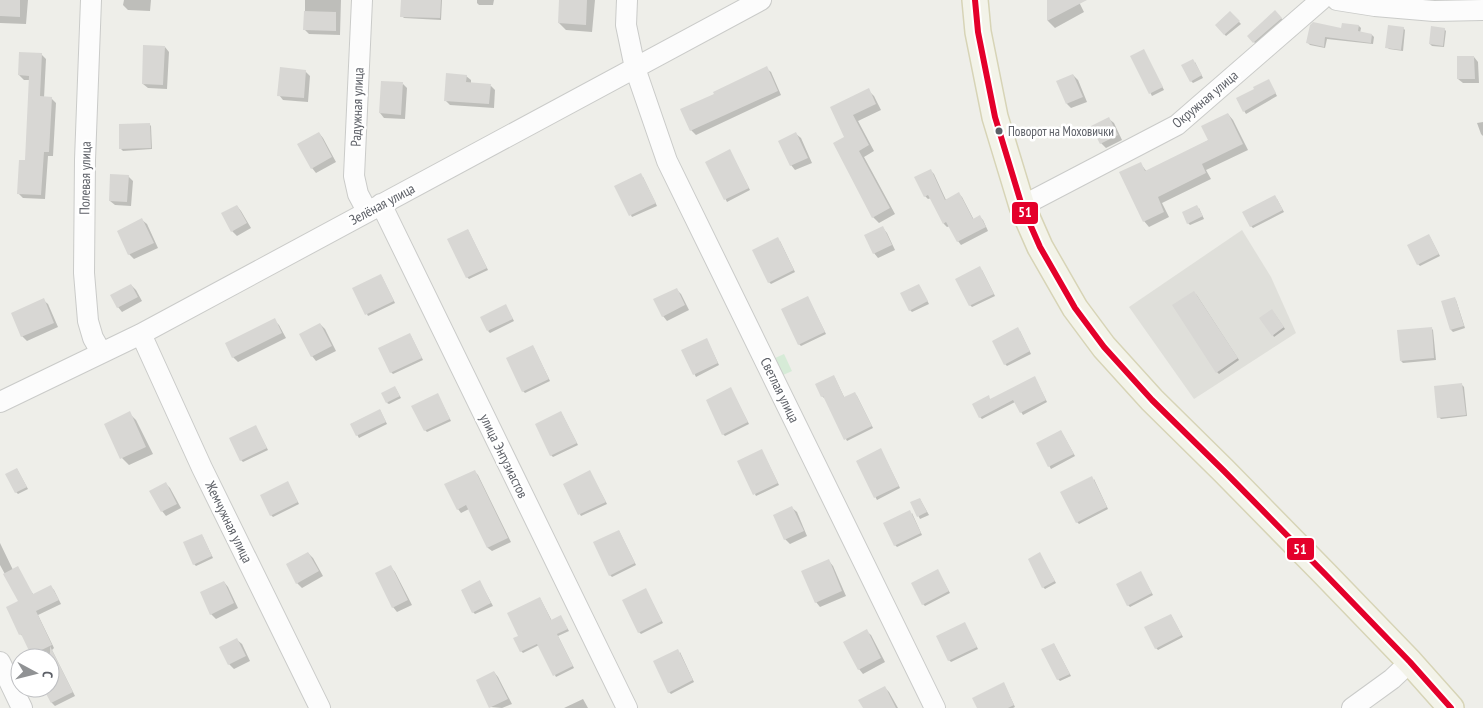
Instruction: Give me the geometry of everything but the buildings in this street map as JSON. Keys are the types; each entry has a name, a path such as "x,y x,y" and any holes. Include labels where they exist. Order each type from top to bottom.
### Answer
{"main road":[{"path":"975,0 978,32 995,117 1022,206 1040,247 1075,308 1104,347 1152,400 1410,662 1451,708"}],"street":[{"name":"Полевая улица","path":"91,0 85,160 84,273 88,321 93,338 101,352"},
{"name":"Радужная улица","path":"362,0 354,176 358,194 374,208"},
{"name":"Светлая улица","path":"627,0 626,25 635,68 667,161 935,708"},
{"name":"Зелёная улица","path":"0,402 141,334 761,0"},
{"name":"Окружная улица","path":"1022,206 1177,125 1321,0"},
{"path":"1336,0 1376,6 1434,11 1483,10"},
{"name":"улица Энтузиастов","path":"374,208 627,708"},
{"name":"Жемчужная улица","path":"141,334 202,468 320,708"},
{"path":"0,662 22,708"},
{"path":"1352,708 1392,679 1410,662"}],"shaded area":[{"path":"1242,230 1271,277 1296,333 1194,399 1129,307"}],"green space":[{"path":"784,354 792,371 781,376 773,359"}],"transit line":[{"name":"51","path":"975,0 978,32 995,117 1022,206 1040,247 1075,308 1104,347 1152,400 1325,574 1410,662 1451,708"}],"place":[{"name":"Поворот на Моховички","path":"999,131"}]}
